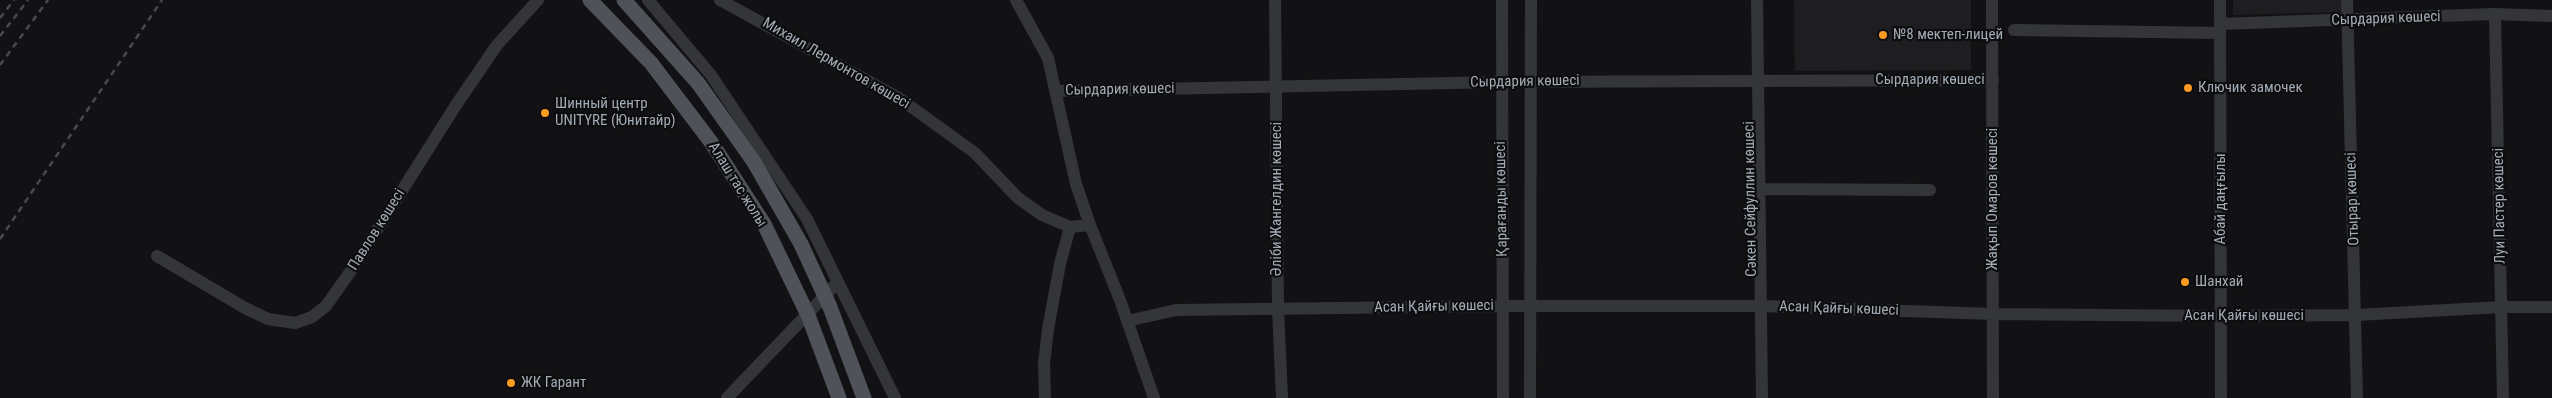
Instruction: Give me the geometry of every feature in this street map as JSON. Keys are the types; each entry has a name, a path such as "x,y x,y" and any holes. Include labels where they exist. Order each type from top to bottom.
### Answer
{"main road":[{"name":"Алаш тас жолы","path":"590,0 651,63 711,142 764,224 808,315 839,398"},
{"name":"Алаш тас жолы","path":"624,0 698,83 754,162 801,244 830,307 864,398"}],"street":[{"name":"Павлов көшесі","path":"157,256 245,308 268,319 295,323 312,317 326,306 355,265 456,105 497,45 538,0"},
{"path":"648,0 711,74 761,146 807,219 895,398"},
{"name":"Михаил Лермонтов көшесі","path":"720,0 899,98 975,153 1018,198 1042,216 1070,227 1090,225"},
{"path":"1016,0 1048,58 1057,91 1060,115 1076,184 1128,321 1154,398"},
{"name":"Әліби Жангелдин көшесі","path":"1275,0 1278,309 1282,398"},
{"name":"Қарағанды көшесі","path":"1502,0 1503,398"},
{"name":"Қарағанды көшесі","path":"1530,0 1530,398"},
{"name":"Сәкен Сейфуллин көшесі","path":"1750,0 1758,189 1754,398"},
{"name":"Сәкен Сейфуллин көшесі","path":"1757,0 1754,81 1756,306 1762,398"},
{"name":"Жақып Омаров көшесі","path":"1992,0 1993,398"},
{"name":"Абай даңғылы","path":"2220,0 2222,398"},
{"name":"Отырар көшесі","path":"2347,0 2357,398"},
{"name":"Сырдария көшесі","path":"2014,30 2220,29 2348,20 2495,14 2552,16"},
{"name":"Луи Пастер көшесі","path":"2495,14 2503,398"},
{"name":"Сырдария көшесі","path":"1057,91 1501,82 1993,80"},
{"name":"Сәкен Сейфуллин көшесі","path":"1758,189 1930,190"},
{"path":"1045,398 1044,364 1048,329 1060,264 1070,227"},
{"path":"727,398 838,282"},
{"name":"Асан Қайғы көшесі","path":"1128,321 1176,310 1503,306 1756,306 1993,314 2221,316 2356,316 2502,307 2552,307"}],"shaded area":[{"name":"№8 мектеп-лицей","path":"1794,0 1971,0 1971,70 1795,71"},
{"path":"2233,0 2343,0 2344,12 2233,15"}],"railway":[{"path":"0,18 14,0"},
{"path":"0,36 28,0"},
{"path":"0,65 48,0"},
{"path":"0,239 162,0"}],"place":[{"name":"№8 мектеп-лицей","path":"1883,35"},
{"name":"Ключик замочек","path":"2188,88"},
{"name":"Шинный центр UNITYRE (Юнитайр)","path":"545,113"},
{"name":"Шанхай","path":"2185,282"},
{"name":"ЖК Гарант","path":"511,383"}]}
